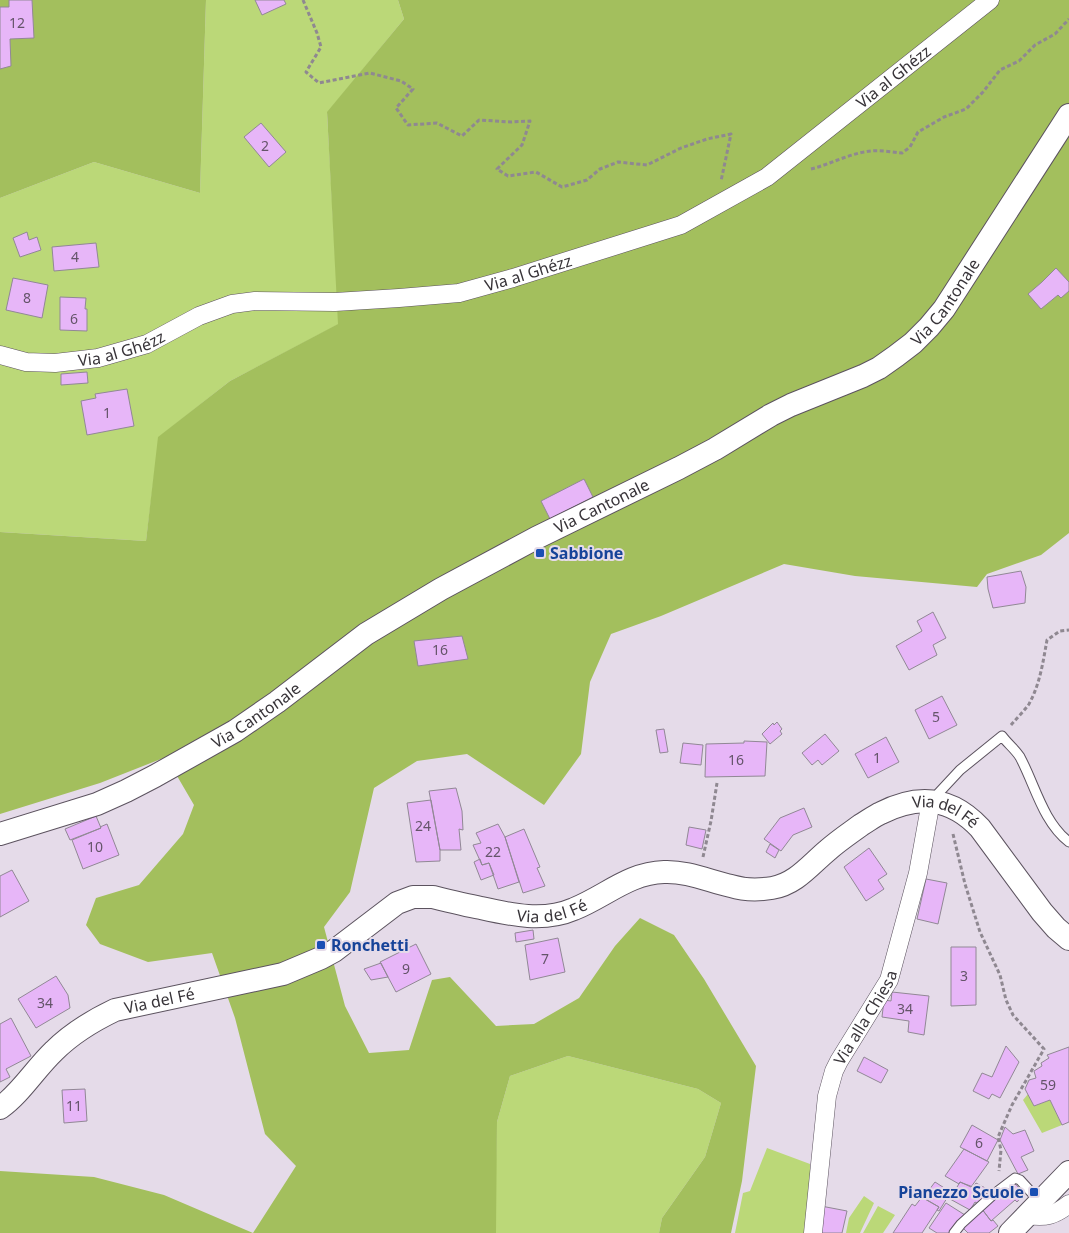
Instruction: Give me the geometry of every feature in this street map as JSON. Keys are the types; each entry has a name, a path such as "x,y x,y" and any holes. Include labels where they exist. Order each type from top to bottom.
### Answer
{"street":[{"name":"Via al Ghézz","path":"0,355 26,362 55,363 98,358 147,344 199,316 232,304 255,301 335,302 459,293 681,225 767,177 990,0"},
{"name":"Via Cantonale","path":"0,834 97,804 140,784 235,731 277,702 366,634 442,589 536,538 715,449 771,415 863,376 890,360 913,343 944,309 1069,115"},
{"name":"Via del Fé","path":"0,1108 17,1093 60,1045 82,1027 98,1018 115,1010 282,974 334,951 384,912 406,899 420,896 511,915 533,917 573,910 621,884 655,872 699,877 745,889 774,888 784,885 801,874 846,835 880,813 914,802 931,801 946,804 972,820 980,828 1042,912 1069,939"},
{"name":"Via alla Chiesa","path":"812,1233 830,1083 838,1061 889,980 918,873 931,801"},
{"path":"1010,1233 1069,1172"},
{"path":"1034,1208 1039,1217 1054,1214 1069,1204"}],"lane":[{"path":"931,801 960,770 1002,736 1019,756 1034,791 1054,826 1063,838 1069,842"},
{"path":"954,1233 994,1194 1015,1178 1020,1180 1034,1208"}],"path":[{"path":"303,0 318,33 321,47 306,72 319,83 370,73 401,81 413,89 396,108 408,125 437,123 462,136 479,120 530,121 522,145 497,169 508,176 536,172 562,187 587,180 600,169 618,162 647,165 682,148 707,139 731,134 721,175 718,204"},
{"path":"807,170 870,151 902,153 910,147 918,132 944,117 966,109 983,92 1000,70 1019,61 1034,46 1055,34 1069,19"},
{"path":"1002,736 1028,705 1037,686 1043,667 1047,640 1060,631 1069,630"},
{"path":"699,877 717,783"},
{"path":"956,809 951,827 980,932 1000,976 1006,1000 1013,1015 1044,1049 1012,1106 998,1137 1001,1150 998,1180 994,1194"}],"green space":[{"path":"0,0 206,0 200,193 94,162 0,198"},
{"path":"206,0 398,0 404,19 327,113 339,324 230,381 159,437 146,541 0,532 0,198 94,162 200,193"},
{"path":"398,0 1069,0 1069,533 1041,555 987,574 977,587 855,576 784,564 661,616 611,634 590,682 581,754 544,805 467,754 417,761 374,788 350,892 324,927 345,1006 369,1053 409,1050 432,980 450,977 496,1026 534,1024 579,998 615,946 640,918 674,935 704,979 756,1066 742,1181 731,1233 659,1233 662,1218 705,1157 721,1103 698,1089 568,1056 510,1076 497,1122 496,1233 253,1233 296,1166 265,1134 235,1018 212,953 148,962 100,944 86,925 96,898 139,885 183,834 194,805 166,757 100,783 0,814 0,532 146,541 158,437 230,381 338,324 327,112 404,19"},
{"path":"568,1056 698,1089 721,1103 705,1157 662,1218 659,1233 494,1233 497,1122 510,1076"},
{"path":"1028,1094 1034,1106 1050,1100 1062,1125 1042,1133 1023,1100"},
{"path":"767,1148 810,1164 807,1233 735,1233 743,1193 750,1191"},
{"path":"0,1171 94,1177 164,1195 253,1233 0,1233"},
{"path":"864,1196 874,1203 860,1233 846,1233 849,1218"},
{"path":"878,1206 895,1215 883,1233 863,1233"}],"building":[{"path":"9,0 32,0 34,38 10,39 11,66 0,69 0,7 9,7"},
{"path":"255,0 284,0 286,4 262,15"},
{"path":"261,123 286,152 269,167 244,137"},
{"path":"27,232 29,240 37,237 41,250 20,257 13,238"},
{"path":"96,243 99,267 54,271 52,247"},
{"path":"1056,268 1069,282 1069,291 1061,298 1058,295 1041,309 1028,294"},
{"path":"13,278 48,285 42,318 6,310"},
{"path":"60,297 86,298 87,331 60,330"},
{"path":"87,372 88,383 61,385 61,374"},
{"path":"127,389 134,426 87,435 81,401 96,398 95,394"},
{"path":"584,479 593,497 550,519 541,501"},
{"path":"1021,571 1026,587 1025,603 993,608 987,577"},
{"path":"933,612 946,638 933,645 937,655 909,670 896,646 922,631 917,621"},
{"path":"462,636 468,659 418,666 414,641"},
{"path":"942,696 957,725 929,739 915,710"},
{"path":"777,722 782,729 780,731 782,734 770,744 762,734 773,723 774,725"},
{"path":"664,729 668,752 660,753 656,730"},
{"path":"825,734 839,751 822,765 818,760 812,765 802,753"},
{"path":"886,737 899,762 868,778 855,754"},
{"path":"744,741 767,742 765,776 705,777 706,744 744,743"},
{"path":"683,743 703,745 701,765 680,763"},
{"path":"456,788 462,811 463,830 459,829 461,850 440,850 429,791"},
{"path":"431,800 440,850 440,861 416,862 407,803"},
{"path":"804,808 812,827 793,835 781,851 764,839 780,818"},
{"path":"96,816 101,828 70,840 65,829"},
{"path":"107,824 119,855 83,869 72,840"},
{"path":"498,824 505,837 519,882 498,889 489,863 482,865 473,845 481,843 476,833"},
{"path":"689,827 706,830 702,849 686,845"},
{"path":"524,829 540,867 537,868 545,886 523,893 505,837"},
{"path":"770,844 779,850 775,858 766,852"},
{"path":"869,848 887,874 878,880 884,889 866,901 844,867"},
{"path":"480,859 482,865 489,863 494,875 481,880 474,862"},
{"path":"12,870 29,901 0,917 0,876"},
{"path":"926,879 947,883 938,924 917,919"},
{"path":"533,930 534,939 516,942 515,933"},
{"path":"558,938 565,972 530,980 525,945"},
{"path":"416,944 431,974 396,992 380,962"},
{"path":"951,947 976,947 976,1005 951,1006"},
{"path":"381,963 388,977 371,980 364,969"},
{"path":"56,976 68,995 70,1008 36,1028 18,999"},
{"path":"892,992 929,996 924,1035 908,1032 909,1021 882,1017 884,1000 891,1001"},
{"path":"11,1018 31,1056 6,1069 10,1077 0,1082 0,1024"},
{"path":"1006,1046 1019,1062 1000,1098 992,1094 989,1099 973,1091 982,1073 992,1077"},
{"path":"1069,1047 1069,1122 1062,1125 1050,1100 1034,1106 1025,1089 1029,1080 1036,1078 1034,1071 1049,1058 1047,1055"},
{"path":"864,1057 888,1070 881,1083 857,1071"},
{"path":"85,1089 87,1121 64,1123 62,1090"},
{"path":"972,1125 998,1140 987,1161 960,1147"},
{"path":"1005,1127 1013,1134 1025,1130 1034,1151 1021,1157 1028,1170 1018,1174 1000,1140"},
{"path":"964,1149 989,1162 971,1187 960,1182 959,1184 945,1176"},
{"path":"1013,1181 1024,1194 1017,1202 1015,1200 991,1221 981,1208"},
{"path":"935,1182 949,1191 939,1211 937,1210 939,1207 923,1198"},
{"path":"960,1182 973,1187 976,1183 989,1190 980,1205 975,1202 970,1210 950,1199"},
{"path":"922,1197 939,1207 922,1233 893,1233 912,1204 915,1206"},
{"path":"946,1203 965,1215 952,1233 937,1233 929,1228"},
{"path":"821,1206 847,1211 842,1233 816,1233"},
{"path":"982,1209 991,1221 993,1220 998,1226 989,1233 968,1233 961,1226"}],"place":[{"name":"Sabbione","path":"540,553"},
{"name":"Ronchetti","path":"321,945"},
{"name":"Pianezzo Scuole","path":"1034,1192"}]}
